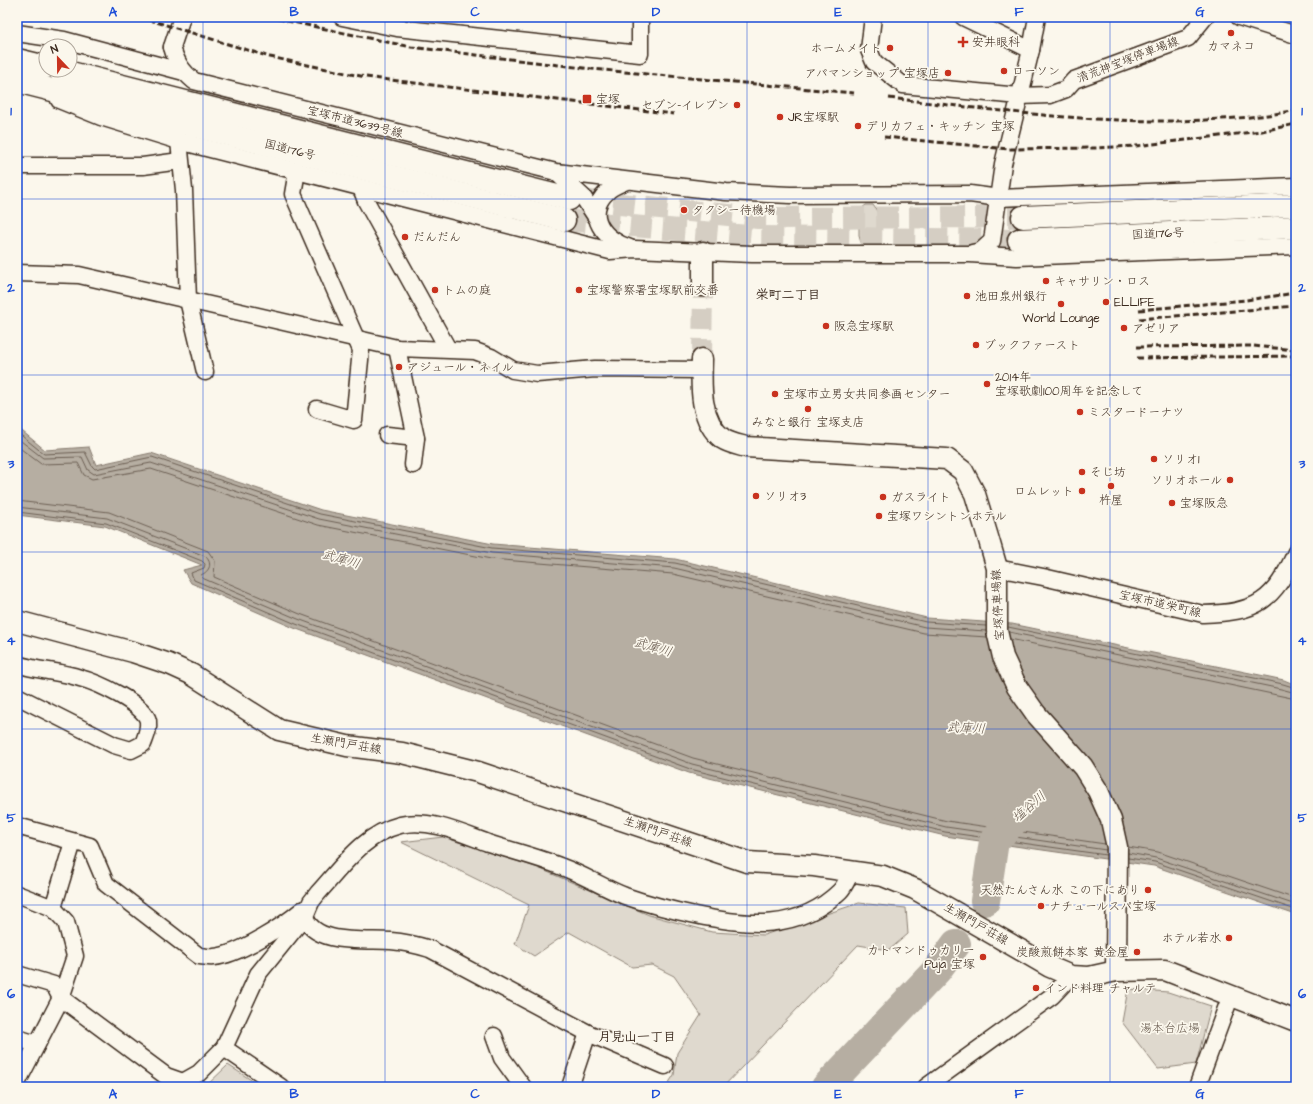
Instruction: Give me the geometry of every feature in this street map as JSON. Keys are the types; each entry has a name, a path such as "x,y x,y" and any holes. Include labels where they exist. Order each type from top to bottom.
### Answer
{"highway":[{"path":"17,60 38,65"},
{"name":"国道176号","path":"78,75 569,199"},
{"name":"国道176号","path":"17,82 564,220"},
{"name":"国道176号","path":"1023,217 1296,205"},
{"name":"国道176号","path":"1019,240 1296,228"}],"main road":[{"path":"703,252 703,286"},
{"name":"宝塚停車場線","path":"702,364 705,413 713,429 724,440 746,447 947,459 963,471 975,494 997,577 997,631 1003,657 1017,687 1036,714 1083,767 1098,791 1111,820 1117,847 1116,971"},
{"name":"生瀬門戸荘線","path":"17,621 133,652 169,664 203,681 279,730 346,746 402,754 478,772 747,862 814,866 883,876 915,889 1050,967 1070,976 1089,977 1116,971 1165,970 1296,1021"}],"street":[{"path":"138,60 157,55 172,47 182,17"},
{"path":"342,17 397,28 640,54 640,17"},
{"path":"383,17 397,28"},
{"name":"清荒神宝塚停車場線","path":"873,17 869,50 874,62 903,85 1019,96 1050,95 1066,89 1074,80 1188,38 1205,17"},
{"path":"963,17 1031,50"},
{"path":"970,254 988,246 993,235 1003,164 1031,50 1036,17"},
{"path":"1238,17 1296,35"},
{"path":"17,33 64,40 184,72"},
{"name":"宝塚市道3639号線","path":"172,47 175,59 184,72 194,80 556,172 626,181 726,192 790,195 970,194 999,198 1037,198 1296,186"},
{"path":"17,82 101,117 179,141 610,251 635,249 794,254 970,254 1017,257 1296,246"},
{"path":"179,141 184,190 188,300 205,372"},
{"path":"17,166 142,166 180,161"},
{"path":"993,235 993,225 987,210 970,194 984,188 995,178 1003,164"},
{"path":"1003,164 1008,182 1020,192 1037,198"},
{"path":"296,171 293,194 361,350 354,420 317,410"},
{"path":"556,172 583,197 608,238 620,245 635,249"},
{"path":"596,217 596,208 607,192 626,181"},
{"path":"361,188 366,201 448,349"},
{"path":"17,274 79,275 397,348 475,351 491,357 513,370 537,374 595,369 702,364"},
{"path":"397,348 416,438 413,465"},
{"path":"387,435 416,438"},
{"name":"宝塚市道栄町線","path":"997,577 1043,577 1203,614 1229,614 1252,606 1272,594 1288,570 1296,552"},
{"path":"17,664 81,678 108,689 139,707 148,719 148,732 143,744 131,750 108,742 38,705 17,696"},
{"path":"17,974 54,985 61,998 166,1076 181,1085 199,1073 224,1048 258,974 308,909 354,854 374,836 401,825 417,823 434,825 536,857 563,867 624,895 656,907 733,924 762,924 789,920 813,911 840,891 852,871"},
{"path":"17,826 90,846 106,884 199,956 214,957 226,955 256,941 308,909"},
{"path":"53,908 73,842"},
{"path":"17,894 53,908 66,922 75,956 61,998 37,1044 21,1083"},
{"path":"308,909 307,924 312,929 337,939 392,941 413,944 430,949 588,1033 665,1066"},
{"path":"926,1087 1052,996 1070,976"},
{"path":"1197,1087 1230,995"},
{"path":"570,1087 588,1033"},
{"path":"494,1036 502,1058 523,1087"},
{"path":"17,1038 37,1044"},
{"path":"224,1048 281,1087"}],"green space":[{"path":"866,205 873,205 876,209 878,213 878,222 873,240 868,243 861,243 859,236 859,210"},
{"path":"443,837 538,868 649,915 712,932 764,935 859,903 906,908 908,934 889,950 858,945 723,1087 666,1087 674,1075 677,1053 701,1015 674,976 652,965 632,967 569,932 534,956 515,944 529,905 401,842"},
{"name":"湯本台広場","path":"1128,989 1168,992 1211,1006 1196,1064 1158,1069 1122,1022"},
{"path":"228,1065 262,1087 205,1087"}],"water":[{"name":"武庫川","path":"17,427 45,450 89,447 96,465 151,453 321,510 493,544 675,559 927,618 1012,624 1284,680 1296,685 1296,915 1154,866 945,836 689,773 294,628 191,583 183,570 202,565 105,526 17,515"}],"waterway":[{"name":"塩谷川","path":"985,901 994,841 1021,813"},
{"name":"塩谷川","path":"826,1087 937,970 956,944"}],"tunnel":[{"path":"580,200 758,218 1023,217"},
{"path":"564,220 760,237 1019,240"},
{"path":"702,359 703,286"}],"railway":[{"path":"140,17 270,57 365,77 674,114"},
{"path":"269,17 411,47 592,69 854,93"},
{"path":"889,98 1007,112 1126,120 1206,120 1262,116 1296,110"},
{"path":"884,137 1008,149 1094,148 1136,146 1262,131 1296,124"},
{"path":"1139,310 1246,300 1296,293"},
{"path":"1139,319 1296,306"},
{"path":"1137,347 1253,346 1296,350"},
{"path":"1137,358 1296,356"}],"place":[{"name":"カマネコ","path":"1231,33"},
{"name":"安井眼科","path":"963,42"},
{"name":"ホームメイト","path":"890,48"},
{"name":"ローソン","path":"1004,71"},
{"name":"アパマンショップ 宝塚店","path":"948,73"},
{"name":"宝塚","path":"587,99"},
{"name":"セブン-イレブン","path":"737,105"},
{"name":"JR宝塚駅","path":"780,117"},
{"name":"デリカフェ・キッチン 宝塚","path":"858,126"},
{"name":"タクシー待機場","path":"684,210"},
{"name":"だんだん","path":"405,237"},
{"name":"キャサリン・ロス","path":"1046,281"},
{"name":"トムの庭","path":"435,290"},
{"name":"宝塚警察署宝塚駅前交番","path":"579,290"},
{"name":"池田泉州銀行","path":"967,296"},
{"name":"ELLIFE","path":"1106,302"},
{"name":"World Lounge","path":"1061,304"},
{"name":"阪急宝塚駅","path":"826,326"},
{"name":"アゼリア","path":"1124,328"},
{"name":"ブックファースト","path":"976,345"},
{"name":"アジュール・ネイル","path":"399,367"},
{"name":"2014年 宝塚歌劇100周年を記念して","path":"987,384"},
{"name":"宝塚市立男女共同参画センター","path":"775,394"},
{"name":"みなと銀行 宝塚支店","path":"808,409"},
{"name":"ミスタードーナツ","path":"1080,412"},
{"name":"ソリオ1","path":"1154,459"},
{"name":"そじ坊","path":"1082,472"},
{"name":"ソリオホール","path":"1230,480"},
{"name":"杵屋","path":"1111,486"},
{"name":"ロムレット","path":"1082,491"},
{"name":"ソリオ3","path":"756,496"},
{"name":"ガスライト","path":"883,497"},
{"name":"宝塚阪急","path":"1172,503"},
{"name":"宝塚ワシントンホテル","path":"879,516"},
{"name":"天然たんさん水 この下にあり","path":"1148,890"},
{"name":"ナチュールスパ宝塚","path":"1041,906"},
{"name":"ホテル若水","path":"1229,938"},
{"name":"炭酸煎餅本家 黄金屋","path":"1137,952"},
{"name":"カトマンドゥカリー Puja 宝塚","path":"983,957"},
{"name":"インド料理 チャルテ","path":"1036,988"}],"district":[{"name":"栄町二丁目","path":"788,295"},
{"name":"月見山一丁目","path":"637,1037"}]}
